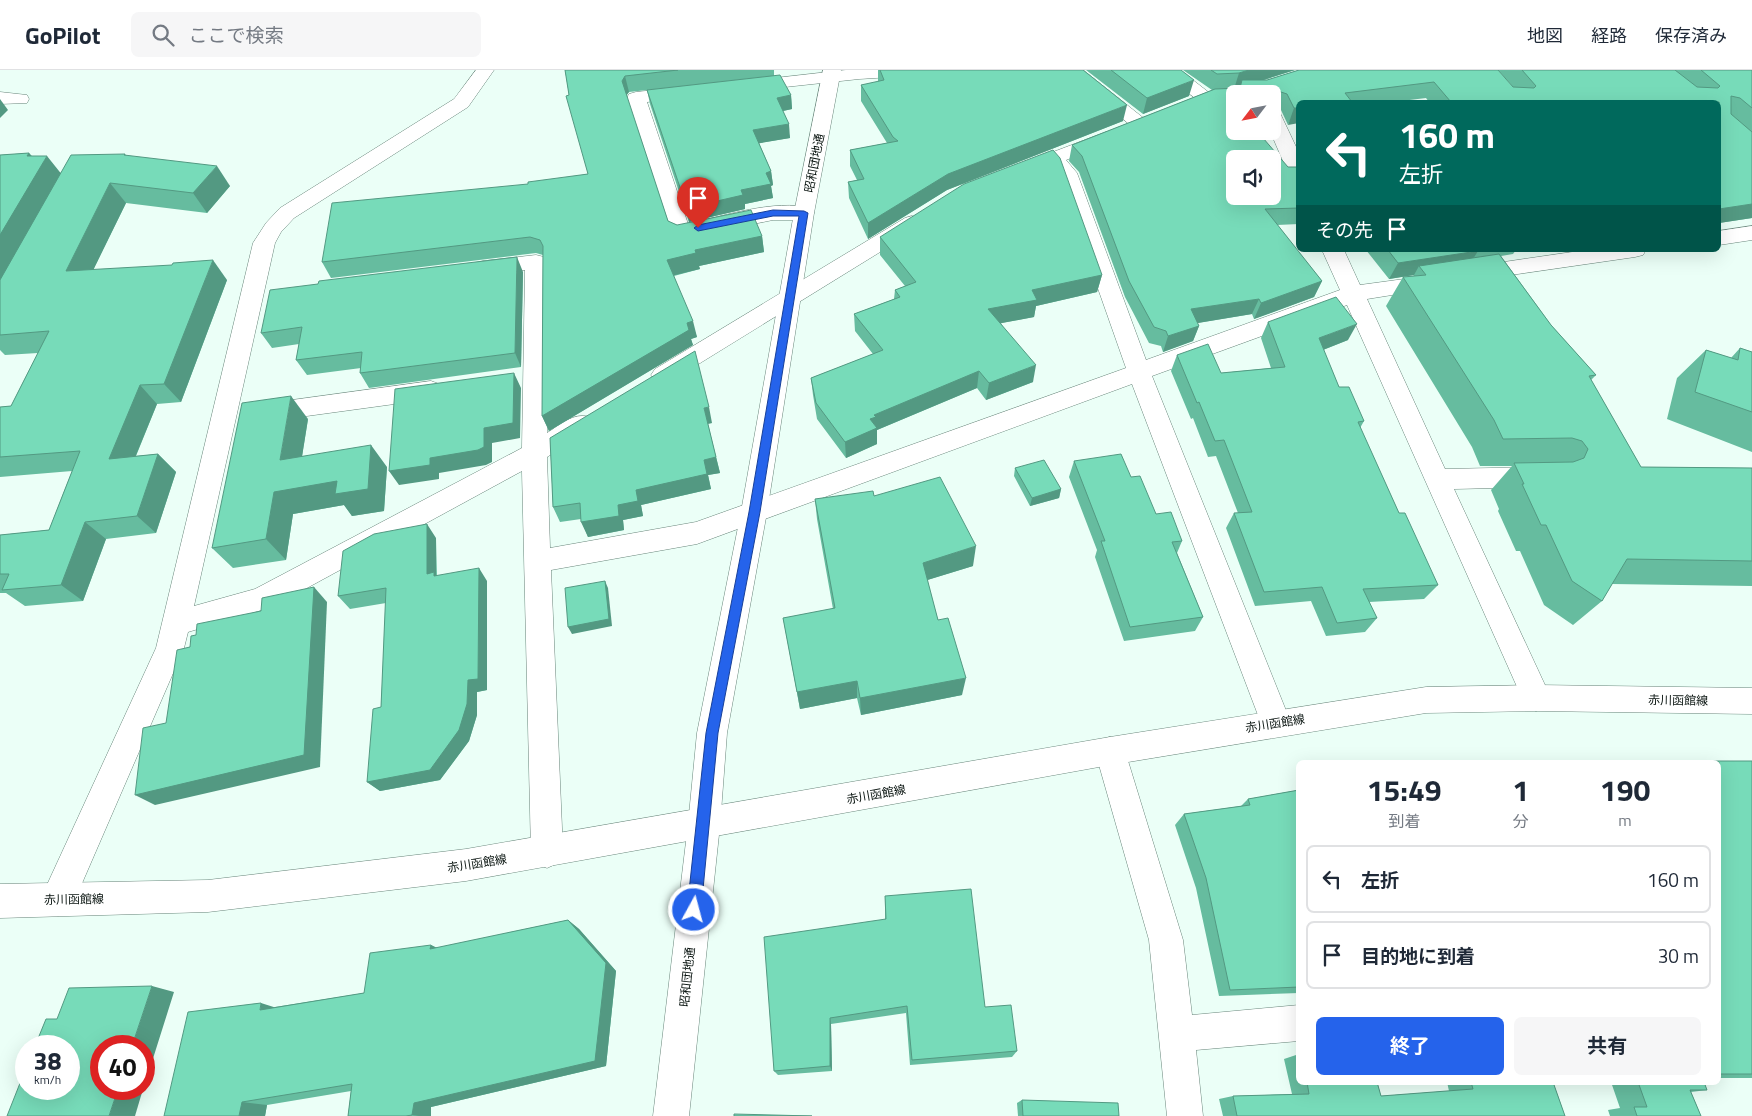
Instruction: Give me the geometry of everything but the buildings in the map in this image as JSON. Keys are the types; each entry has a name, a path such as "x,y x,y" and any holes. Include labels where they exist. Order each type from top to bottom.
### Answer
{"street":[{"path":"58,899 170,648 225,418 264,243 287,213 461,102 485,70"},
{"path":"731,88 832,74 925,70"},
{"path":"1000,179 1149,121 1072,70"},
{"path":"1168,70 1216,97 1182,108"},
{"name":"昭和団地通","path":"671,1116 704,825 712,733 754,512 804,213 832,74"},
{"path":"703,91 636,98 680,232 773,213 804,213"},
{"path":"0,98 20,99"},
{"path":"1281,135 1296,168"},
{"path":"1054,158 1066,173 1140,372 1276,723"},
{"path":"645,386 791,299 931,211"},
{"path":"1721,238 1752,232"},
{"path":"1334,252 1536,698"},
{"path":"539,561 697,533 1353,294 1466,278 1504,269 1621,252"},
{"path":"458,271 536,262 524,378 534,453 547,852"},
{"path":"251,297 281,293"},
{"path":"225,418 457,387"},
{"path":"175,623 262,599 534,453 602,412"},
{"path":"1436,479 1546,477"},
{"name":"赤川函館線","path":"0,901 208,896 466,866 1110,751 1426,700 1536,698 1752,701"},
{"path":"1110,751 1166,940 1185,1116"},
{"path":"1176,1034 1296,1024"}],"route":[{"path":"694,910 712,733 754,512 804,213 773,213 698,228"}]}
